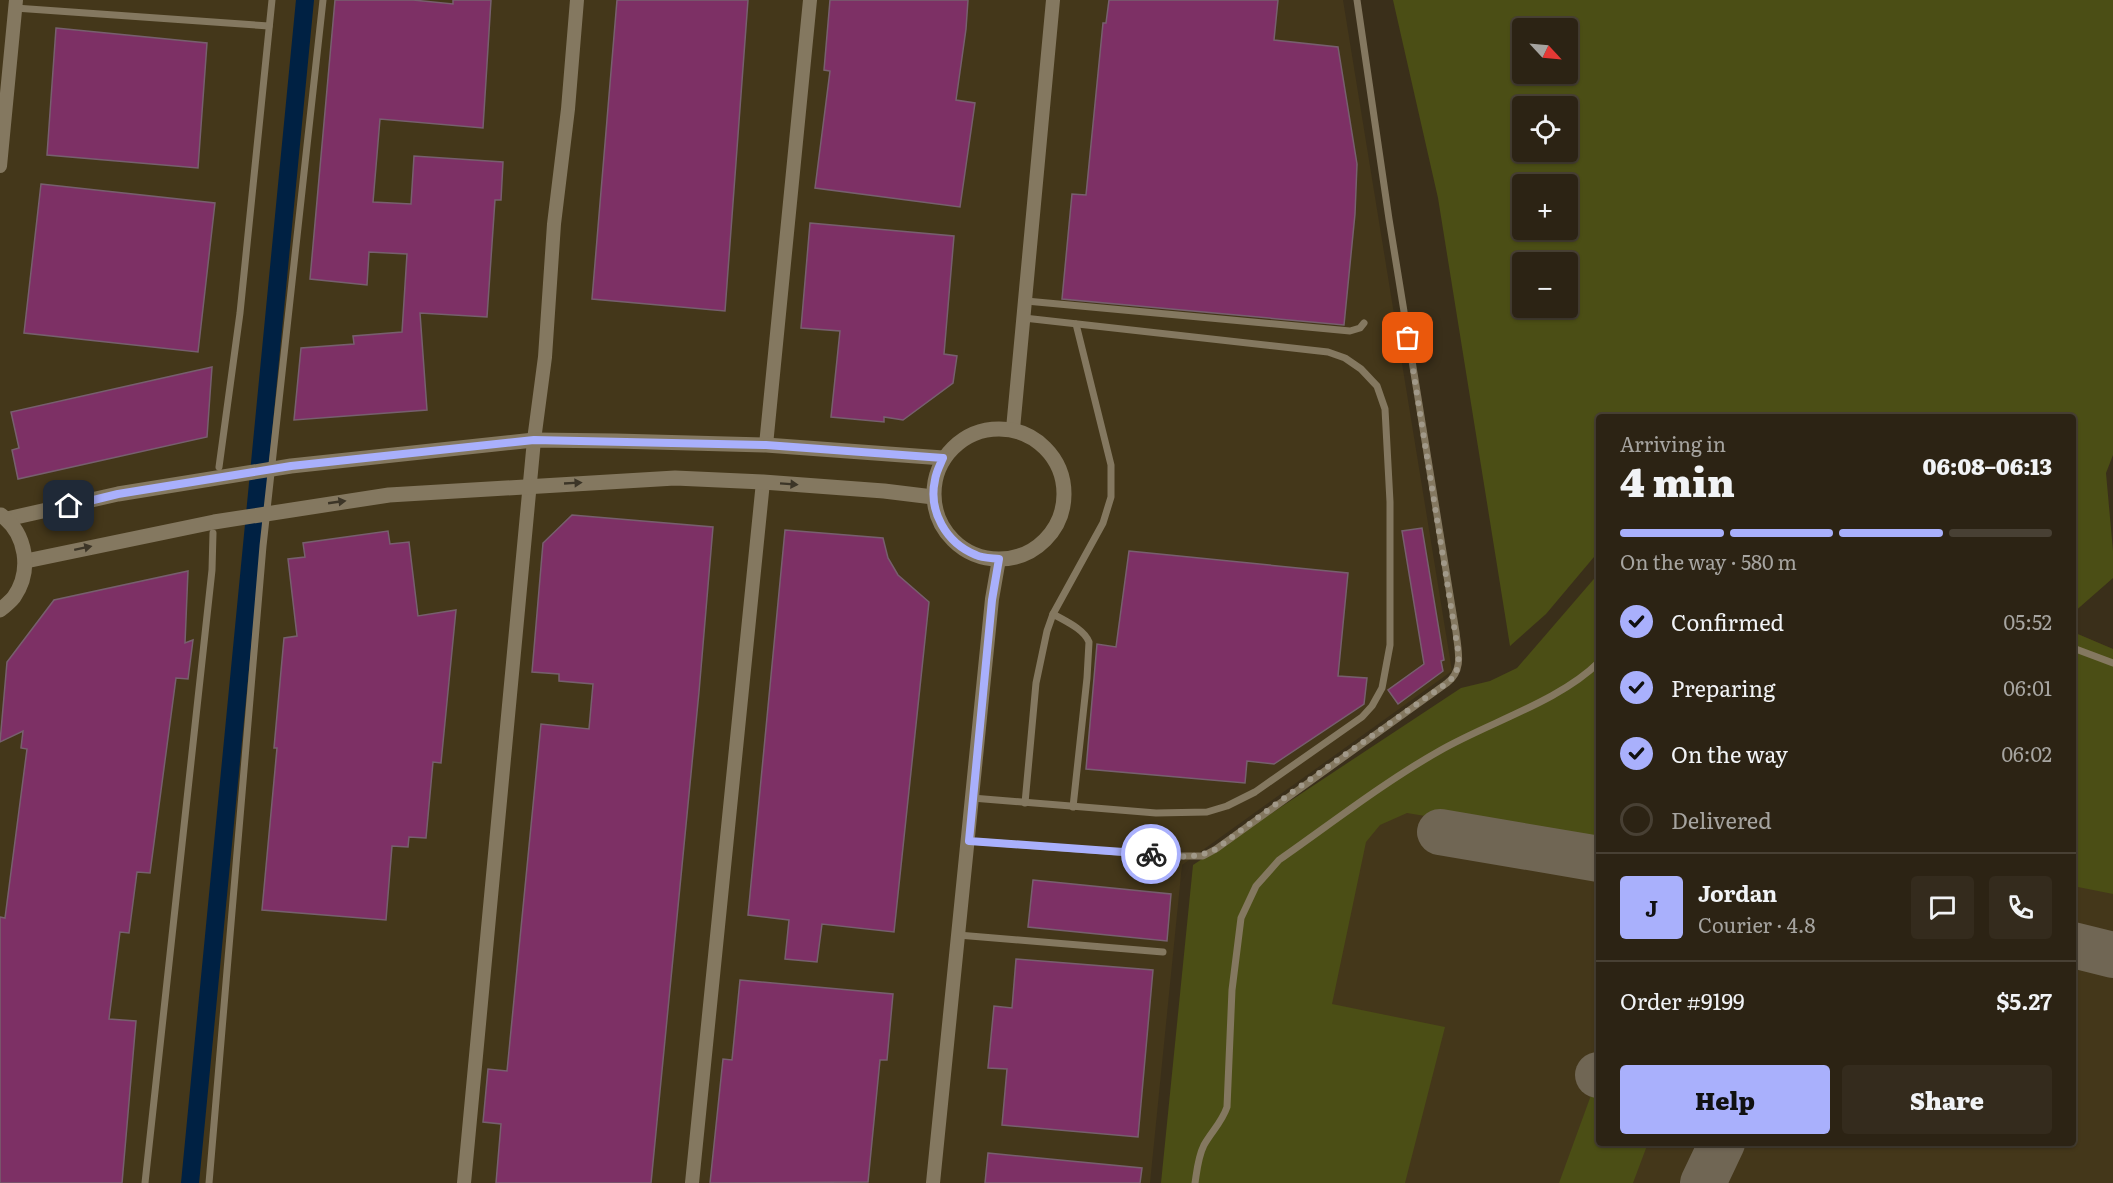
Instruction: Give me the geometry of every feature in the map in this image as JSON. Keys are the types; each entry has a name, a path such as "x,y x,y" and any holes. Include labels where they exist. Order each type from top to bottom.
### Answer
{"street":[{"path":"464,1183 577,0"},
{"path":"766,445 810,0"},
{"path":"1013,429 1053,0"},
{"path":"0,7 15,4 0,166"},
{"path":"993,428 1013,429 1031,436 1046,448 1057,463 1064,481 1064,500 1060,518 1051,534 1037,547 1020,556 999,559 976,556 955,543 939,522 933,497 935,478 943,458 956,444 973,433 993,428"},
{"path":"0,610 13,598 18,589 26,561 21,538 4,517 219,472 534,440 766,445 943,458"},
{"path":"26,561 213,527 279,511 389,495 675,478 763,482 933,497"},
{"path":"692,1183 763,482"},
{"path":"933,1183 992,600 999,559"}],"lane":[{"path":"219,472 240,313 272,0"},
{"path":"209,1183 263,546 323,0"},
{"path":"969,841 1173,856 1203,856 1438,690 1457,674 1459,666 1455,632 1389,219 1357,0"},
{"path":"15,4 269,26"},
{"path":"1026,301 1350,331 1360,328 1364,323"},
{"path":"972,798 1156,813 1207,812 1227,806 1256,792 1362,717 1382,688 1390,645 1390,502 1385,409 1377,386 1361,369 1345,358 1328,352 1024,318"},
{"path":"1025,803 1040,658 1053,614 1098,533 1111,497 1111,465 1076,324"},
{"path":"145,1183 212,570 213,527"},
{"path":"1053,614 1080,631 1089,642 1073,807"},
{"path":"2076,649 2113,663"},
{"path":"1195,1183 1200,1153 1221,1122 1227,1107 1232,990 1241,918 1251,894 1266,872 1279,860 1414,766 1464,737 1557,693 1576,682 1596,665"},
{"path":"958,935 1163,952"}],"shaded area":[{"path":"0,0 1343,0 1452,671 1182,865 1150,1183 0,1183"},
{"path":"1393,0 2113,0 2113,455 2106,473 2113,578 2076,610 2076,414 1596,414 1596,555 1546,614 1510,646 1438,198"},
{"path":"1596,576 1596,844 1407,813 1380,825 1366,842 1332,1004 1445,1027 1405,1183 1161,1183 1193,865 1461,688 1490,681 1517,668"},
{"path":"2076,633 2113,649 2113,1183 1190,1183 1232,937 1596,648 1596,1146 2076,1146"},
{"path":"2076,633 2113,649 2113,894 2076,887"},
{"path":"1594,1087 1596,1087 1596,1146 1647,1146 1633,1183 1559,1183"}],"building":[{"path":"335,0 413,0 453,4 453,0 491,0 483,128 380,119 373,202 411,204 414,156 503,162 501,200 495,200 487,317 420,313 427,410 294,420 301,348 354,344 353,336 402,332 407,254 369,252 367,285 310,279"},
{"path":"617,0 748,0 725,311 592,299"},
{"path":"830,0 968,0 956,100 975,103 960,207 815,188 830,71 824,70"},
{"path":"1109,0 1278,0 1274,40 1338,47 1357,164 1355,214 1344,325 1062,299 1072,194 1086,195 1103,23 1106,23"},
{"path":"56,28 207,43 198,168 47,155"},
{"path":"41,184 215,203 198,352 24,333"},
{"path":"810,223 954,236 944,354 957,356 953,383 903,420 884,417 884,422 831,417 840,331 801,328"},
{"path":"212,367 207,437 18,479 12,450 19,448 11,412"},
{"path":"572,515 713,527 651,1183 496,1183 501,1124 483,1122 488,1069 507,1071 541,724 589,729 593,684 559,681 559,674 532,672 543,543"},
{"path":"1422,528 1444,660 1441,661 1443,671 1398,704 1388,690 1424,664 1402,531"},
{"path":"785,530 883,538 888,558 898,575 929,602 894,932 822,924 817,962 785,959 789,920 748,915"},
{"path":"388,531 390,544 409,542 418,616 456,610 441,763 433,762 426,838 409,837 408,847 392,846 386,920 262,910 277,748 274,748 284,638 297,636 288,559 305,557 303,543"},
{"path":"1129,551 1348,573 1338,676 1367,678 1364,704 1274,764 1247,761 1245,783 1086,769 1097,644 1116,647"},
{"path":"188,571 185,643 193,640 188,679 176,678 150,873 137,872 129,933 120,932 109,1019 136,1021 122,1183 0,1183 0,917 5,918 27,749 21,748 23,731 0,742 7,662 54,600"},
{"path":"1033,880 1171,894 1167,941 1028,927"},
{"path":"1016,959 1153,970 1138,1137 1002,1125 1007,1069 988,1068 994,1006 1012,1008"},
{"path":"740,980 893,994 887,1060 880,1060 868,1182 710,1183 723,1059 732,1060"},
{"path":"988,1153 1142,1168 1140,1183 985,1183"}],"waterway":[{"path":"190,1183 305,0"}],"taxiway":[{"path":"1440,832 1596,858"},
{"path":"2076,946 2113,955"},
{"path":"1703,1183 1721,1146"}],"way so far":[{"path":"1151,854 1193,857 1203,856 1216,849 1457,674 1459,666 1455,632 1408,338"}],"route":[{"path":"69,506 118,494 291,466 534,440 766,445 943,458 935,478 933,497 939,522 955,543 976,556 999,559 992,600 969,841 1151,854"}]}
